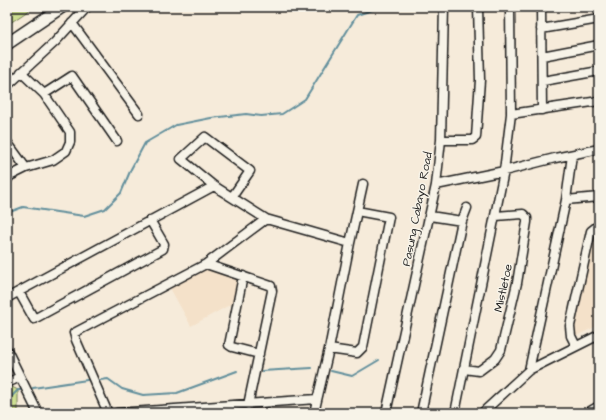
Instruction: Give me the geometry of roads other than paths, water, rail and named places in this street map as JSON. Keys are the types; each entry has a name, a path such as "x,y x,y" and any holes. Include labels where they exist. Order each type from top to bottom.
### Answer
{"street":[{"path":"7,44 62,7"},
{"path":"7,86 55,42 87,7"},
{"name":"Pasung Cabayo Road","path":"386,413 436,185 441,140 444,7"},
{"path":"441,140 472,140 476,137 480,80 478,7"},
{"path":"455,413 504,171 511,114 510,7"},
{"path":"541,7 543,80 542,110"},
{"path":"541,28 599,19"},
{"path":"72,23 139,114"},
{"path":"542,56 599,45"},
{"path":"7,180 10,176 26,168 53,160 66,151 70,142 70,132 44,94 21,72"},
{"path":"543,80 599,72"},
{"path":"44,94 72,76 117,141"},
{"path":"511,114 599,101"},
{"path":"232,197 250,170 205,137 181,158 214,186 266,219 350,243"},
{"path":"7,142 26,168"},
{"path":"436,185 599,149"},
{"path":"529,370 566,200 572,155"},
{"path":"314,413 329,349 356,211 363,184"},
{"path":"7,298 214,186"},
{"path":"566,200 599,197"},
{"path":"421,413 462,222 467,208"},
{"path":"329,349 357,353 363,347 389,217 356,211"},
{"name":"Mistletoe","path":"464,369 479,371 495,358 501,350 517,283 527,218 523,214 496,216"},
{"path":"430,216 462,222"},
{"path":"108,413 74,333 206,264 266,219"},
{"path":"19,292 34,319 163,249 164,244 150,220"},
{"path":"576,346 571,336 571,320 591,231 596,227 599,227"},
{"path":"206,264 271,286 272,291 248,405"},
{"path":"243,276 230,345 232,347 259,354"},
{"path":"482,413 529,370 599,334"},
{"path":"7,350 38,413"},
{"path":"7,383 20,377"},
{"path":"117,413 317,399"},
{"path":"587,413 599,406"}],"waterway":[{"path":"7,213 23,207 84,216 105,209 121,193 131,169 145,143 176,125 211,118 246,114 261,116 282,114 305,99 357,15 375,9 400,7"},
{"path":"331,371 352,376 379,360"},
{"path":"262,371 312,368"},
{"path":"100,380 108,379 122,389 143,395 177,393 237,371"},
{"path":"33,388 87,380"},
{"path":"7,401 18,390 20,390"}]}
